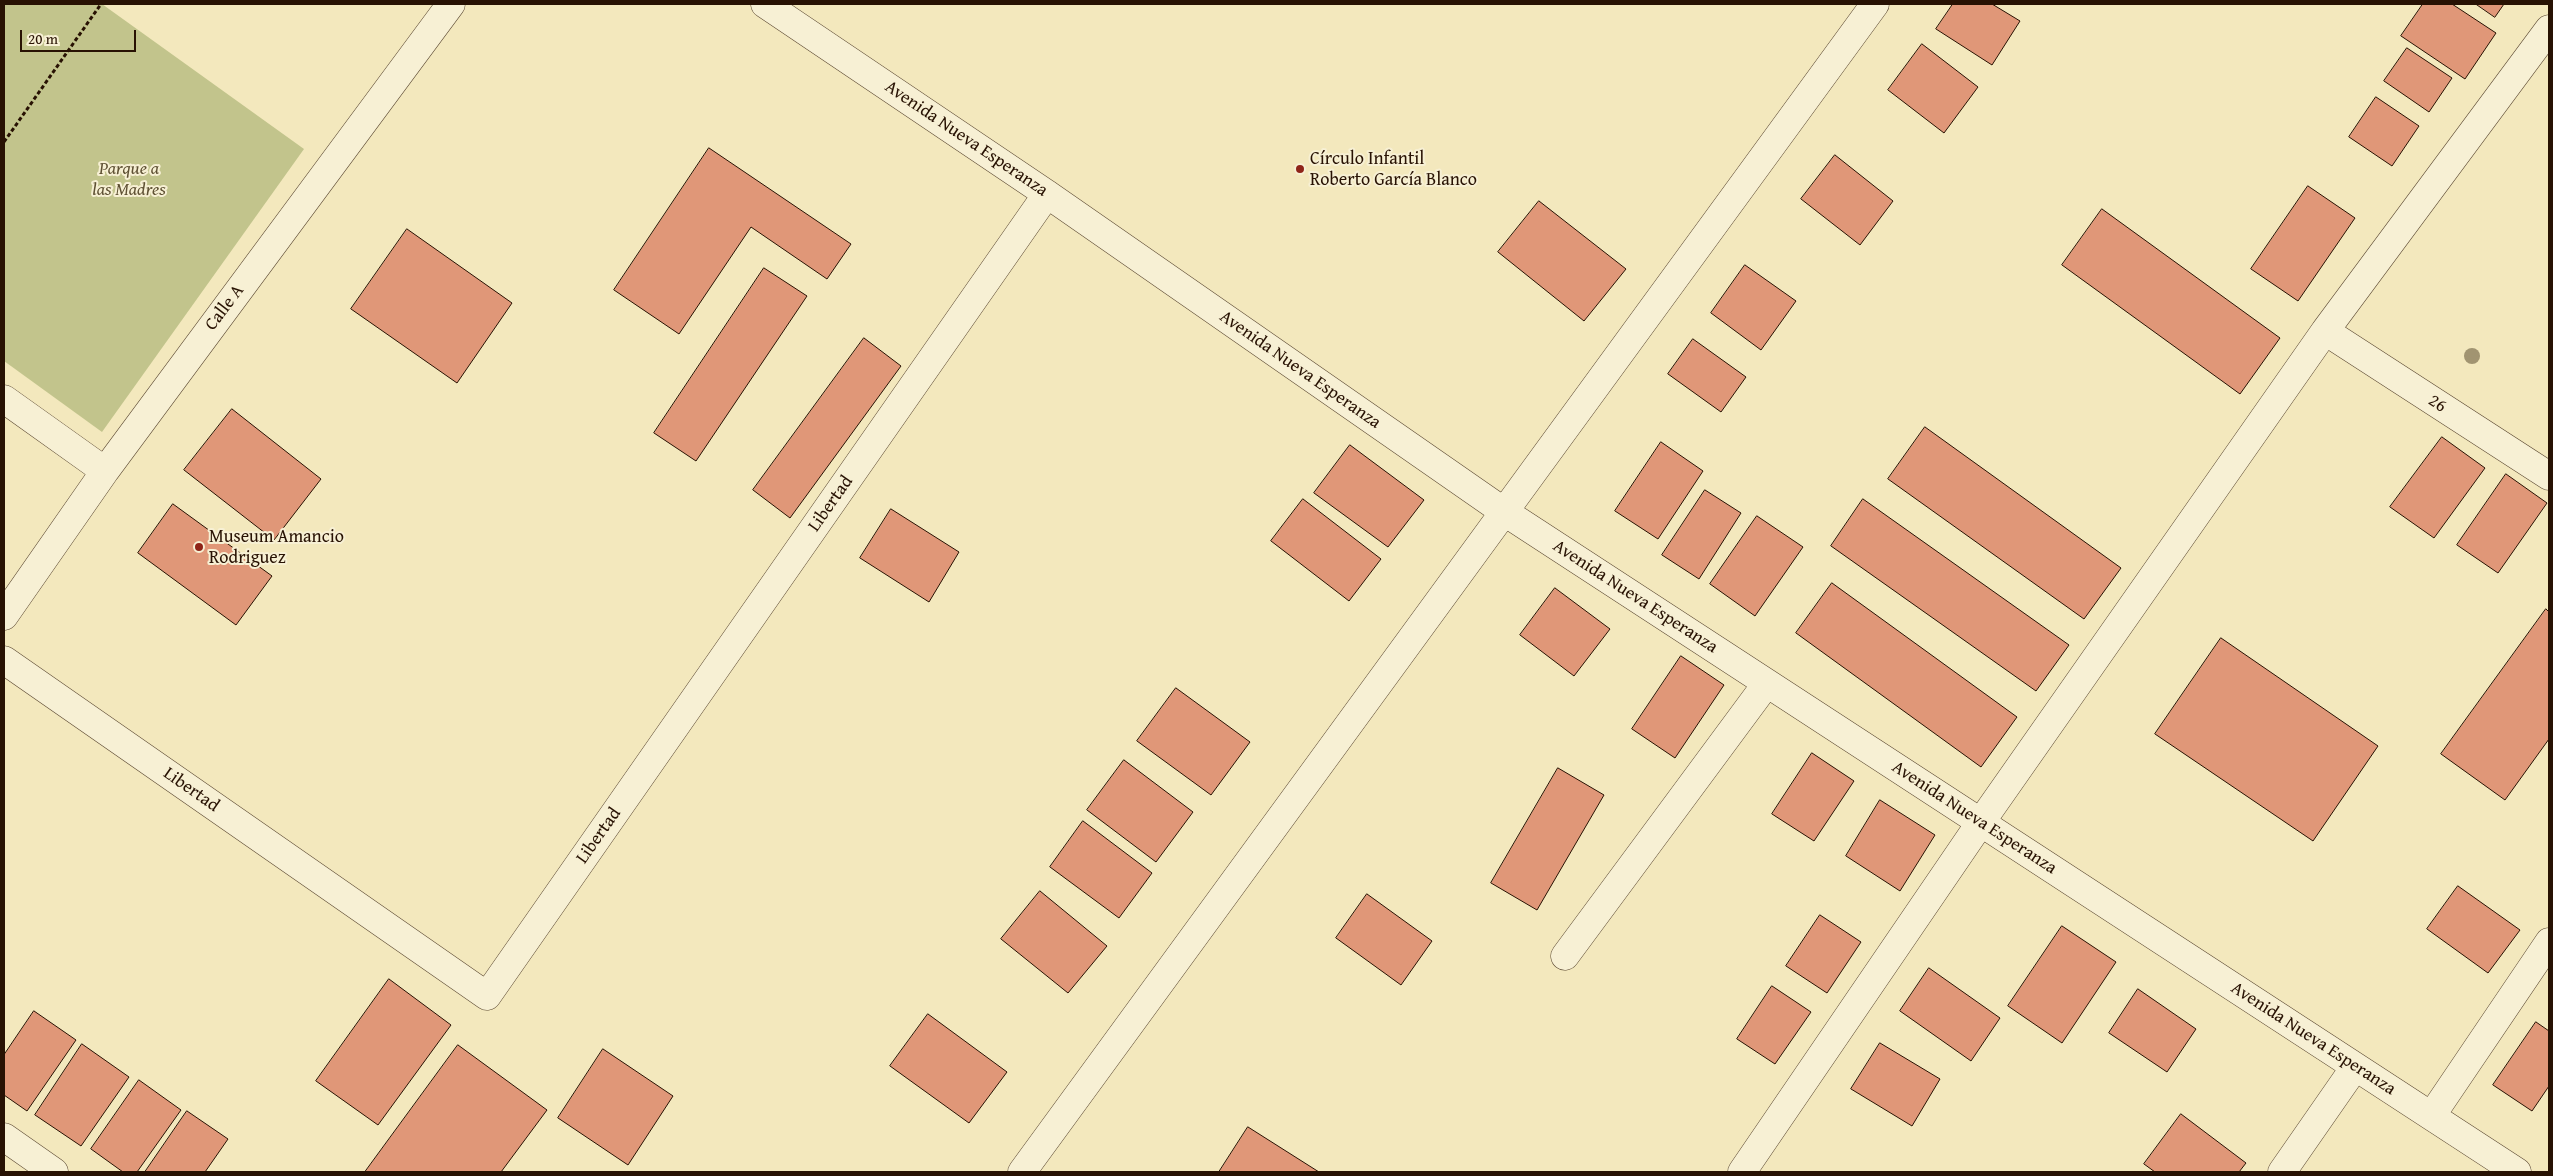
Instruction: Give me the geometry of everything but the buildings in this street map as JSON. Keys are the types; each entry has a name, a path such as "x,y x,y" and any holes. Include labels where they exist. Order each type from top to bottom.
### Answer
{"street":[{"name":"Calle A","path":"4,616 105,471 451,4"},
{"name":"Avenida Nueva Esperanza","path":"765,4 1047,194 1503,512 2517,1172"},
{"path":"1022,1172 1875,4"},
{"path":"1742,1172 1981,822 2325,331 2549,29"},
{"name":"Libertad","path":"4,660 487,996 1047,194"},
{"name":"26","path":"2325,331 2549,476"},
{"path":"4,399 105,471"},
{"path":"1565,956 1766,684"},
{"path":"2432,1115 2549,942"},
{"path":"2282,1172 2355,1067"},
{"path":"4,1138 54,1172"}],"path":[{"path":"4,142 102,4"}],"green space":[{"name":"Parque a las Madres","path":"4,4 102,4 304,149 102,432 4,361"}],"place":[{"name":"Círculo Infantil Roberto García Blanco","path":"1300,169"},
{"name":"Museum Amancio Rodriguez","path":"199,547"}]}
